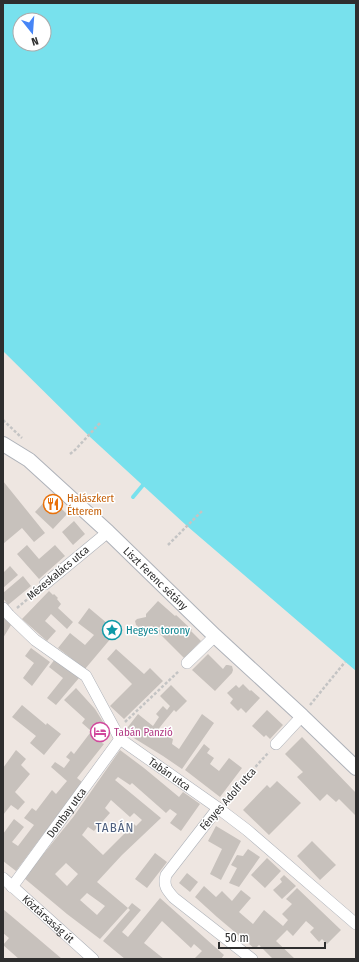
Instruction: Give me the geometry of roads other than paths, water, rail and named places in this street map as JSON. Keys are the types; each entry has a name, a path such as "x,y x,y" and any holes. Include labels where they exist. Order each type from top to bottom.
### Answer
{"street":[{"name":"Liszt Ferenc sétány","path":"3,444 29,460 108,532 215,636 305,711 356,768"},
{"name":"Mézeskalács utca","path":"46,584 108,532"},
{"name":"Tabán utca","path":"6,611 36,640 86,676 118,735 247,830 356,924"},
{"path":"187,663 215,636"},
{"path":"276,744 305,711"},
{"name":"Dombay utca","path":"12,887 118,735"},
{"name":"Fényes Adolf utca","path":"218,808 166,875 164,882 166,888 174,898 252,959"},
{"name":"Köztársaság út","path":"3,878 93,959"}],"water":[{"path":"3,3 356,3 356,671 187,526 89,436 3,351"}],"waterway":[{"path":"133,497 143,485"}],"place":[{"name":"Halászkert Étterem","path":"53,504"},
{"name":"Hegyes torony","path":"112,630"},
{"name":"Tabán Panzió","path":"100,732"}],"district":[{"name":"TABÁN","path":"115,827"}]}
